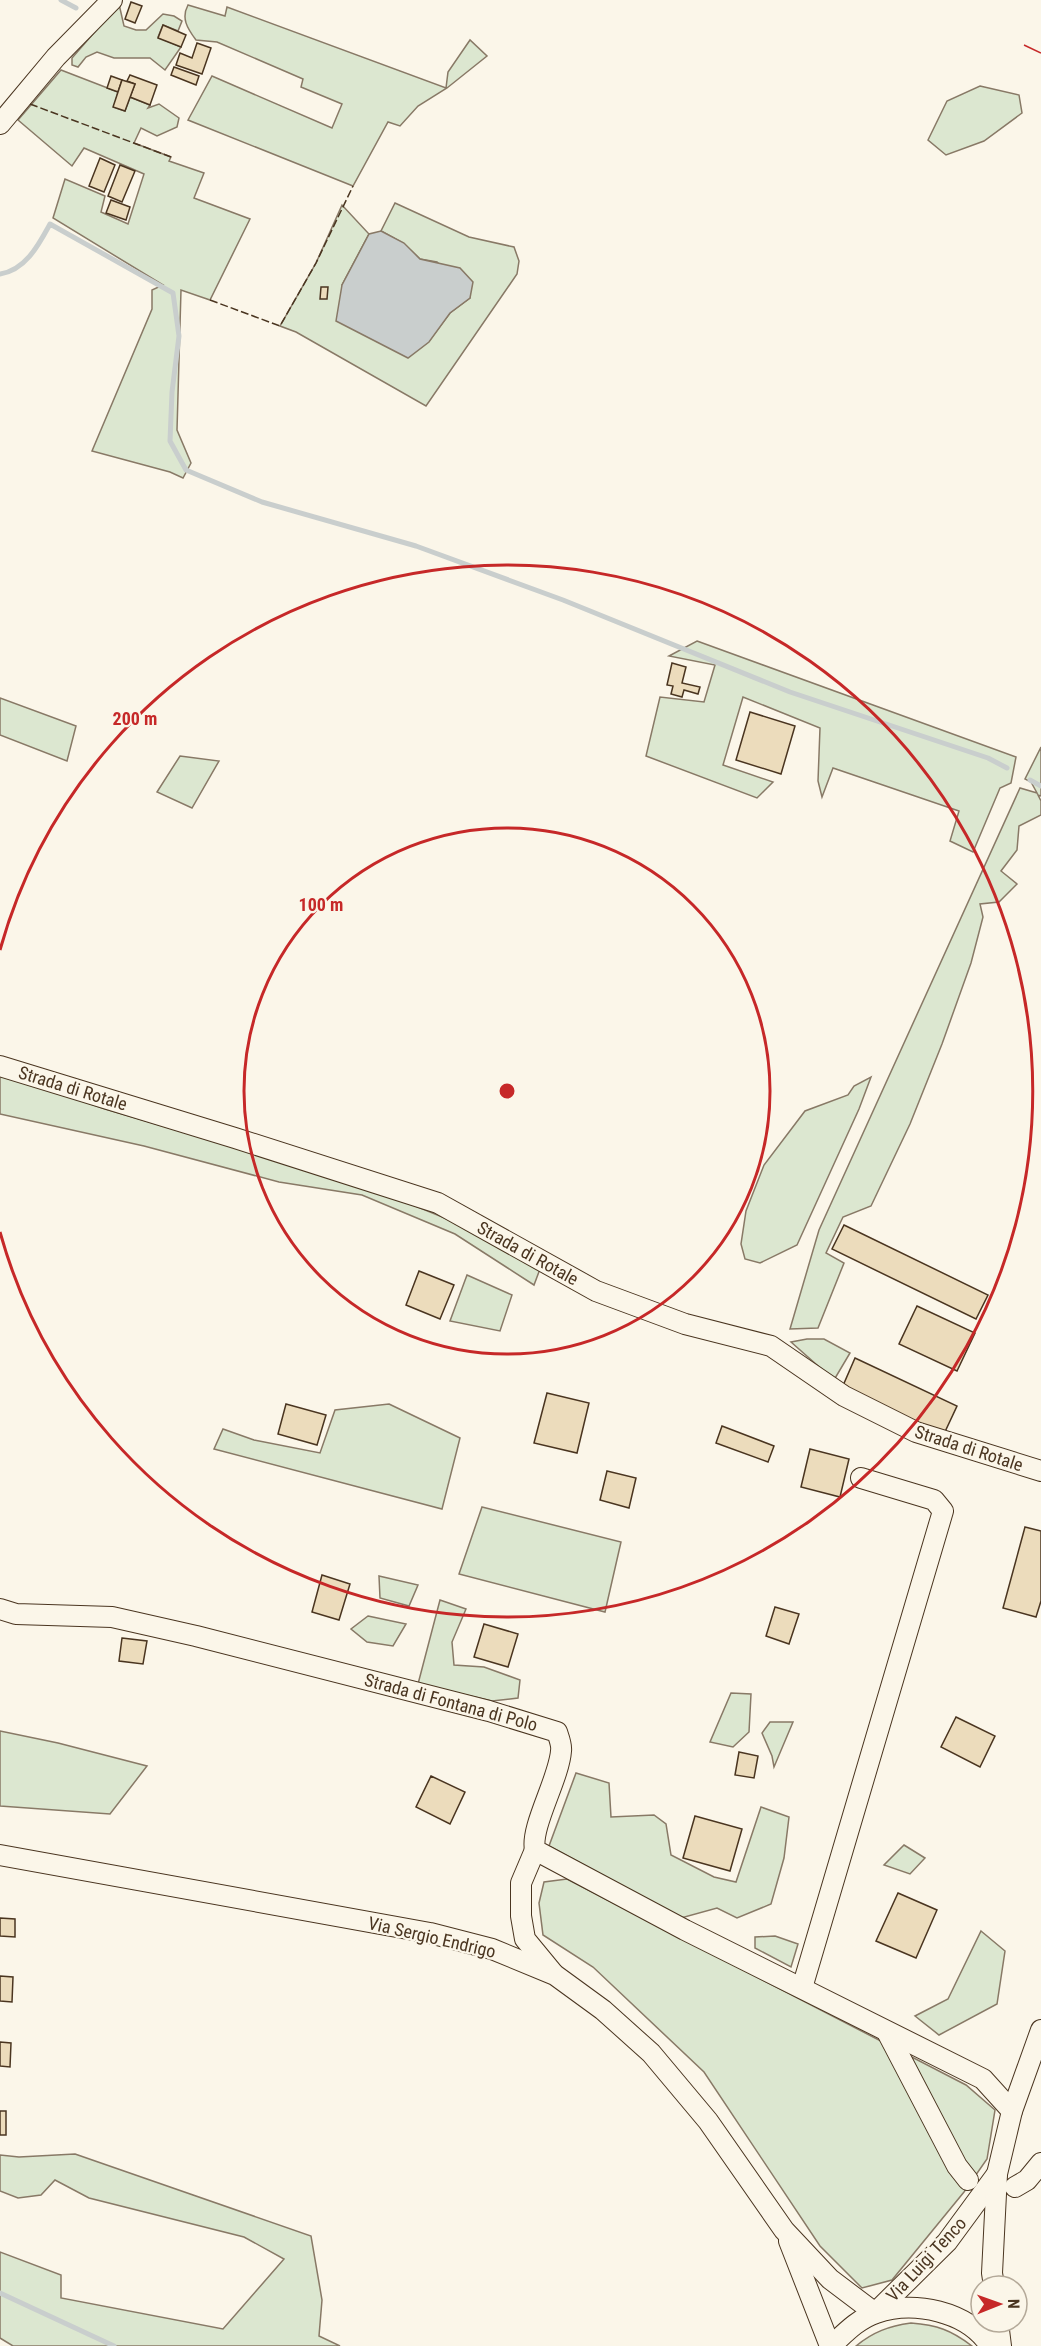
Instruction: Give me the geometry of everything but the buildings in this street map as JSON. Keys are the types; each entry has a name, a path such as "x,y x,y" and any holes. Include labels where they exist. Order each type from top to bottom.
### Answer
{"street":[{"path":"0,124 56,57 112,0"},
{"name":"Strada di Rotale","path":"0,1066 438,1203 596,1291 685,1324 771,1346 844,1396 916,1432 1041,1471"},
{"path":"802,1988 943,1511 934,1500 861,1478"},
{"name":"Strada di Fontana di Polo","path":"0,1609 16,1614 112,1617 489,1711 558,1732 562,1749 550,1794 533,1840 535,1850"},
{"path":"555,1975 525,1939 521,1916 521,1883 535,1850 594,1883 983,2079 1012,2112"},
{"name":"Via Sergio Endrigo","path":"0,1855 430,1933 492,1949 555,1975 603,2010 651,2053 708,2121 784,2230 830,2278 875,2313"},
{"name":"Via Luigi Tenco","path":"992,2274 997,2174 1012,2112 1041,2030"},
{"path":"887,2032 957,2166 968,2180"},
{"path":"1015,2187 1027,2180 1041,2163"},
{"name":"Via Luigi Tenco","path":"875,2313 946,2242 997,2174"},
{"name":"Via Sergio Endrigo","path":"784,2230 831,2346"},
{"path":"831,2346 850,2327 875,2313 905,2307 936,2310 964,2322 990,2346"}],"green space":[{"path":"119,4 124,26 136,30 146,30 163,14 174,16 182,21 178,31 163,25 158,37 181,47 165,70 150,58 114,58 97,52 86,57 78,67 72,65 72,58"},
{"path":"188,5 225,16 227,7 446,88 448,72 470,40 487,56 447,88 418,106 400,126 388,122 353,186 188,120 212,76 332,128 342,104 301,87 303,79 217,42 196,40 186,23 185,14"},
{"path":"61,70 118,92 114,107 125,111 130,97 150,105 148,108 159,104 179,118 177,127 157,136 141,128 134,143 171,157 169,161 204,173 194,198 250,219 210,300 181,290 177,430 191,463 183,478 170,472 92,451 152,309 152,290 163,285 53,218 65,179 105,196 101,212 128,224 144,174 84,148 72,166 18,120"},
{"path":"980,86 1019,95 1022,113 984,141 946,155 928,140 947,101"},
{"path":"395,203 469,237 514,247 519,261 517,274 426,406 296,332 280,326 316,263 342,205 369,234 342,285 429,341 450,313 470,298 437,262 420,259 403,243 381,231"},
{"path":"697,641 1016,757 1011,783 1000,788 973,852 950,841 959,811 833,768 822,797 818,781 820,728 743,697 723,765 773,782 757,798 646,756 660,697 704,702 715,665 669,656"},
{"path":"0,698 76,726 67,761 0,735"},
{"path":"1041,747 1041,796 1038,795 1041,801 1041,815 1019,826 1017,850 1001,871 1017,884 999,902 980,904 983,917 971,963 910,1124 871,1206 843,1217 826,1253 844,1263 818,1328 790,1329 819,1230 1020,788 1037,793 1031,782 1025,779"},
{"path":"180,756 219,761 192,808 157,792"},
{"path":"0,1072 105,1109 364,1185 457,1223 540,1269 534,1285 455,1234 362,1195 279,1182 144,1146 0,1114"},
{"path":"871,1077 859,1109 797,1245 760,1263 745,1259 741,1244 746,1211 764,1165 805,1111 848,1095 854,1086"},
{"path":"467,1275 512,1295 500,1331 450,1321"},
{"path":"824,1339 850,1353 834,1380 791,1342"},
{"path":"389,1404 460,1438 442,1509 214,1449 223,1429 254,1440 320,1453 335,1410"},
{"path":"482,1507 621,1542 605,1612 459,1574"},
{"path":"379,1576 418,1585 409,1606 380,1598"},
{"path":"440,1600 466,1609 452,1642 454,1665 484,1667 520,1680 518,1698 492,1701 418,1684"},
{"path":"368,1616 406,1624 393,1646 367,1642 351,1629"},
{"path":"731,1693 751,1694 749,1732 733,1747 710,1742"},
{"path":"770,1722 793,1722 774,1767 762,1733"},
{"path":"0,1731 147,1766 110,1814 0,1806"},
{"path":"576,1773 609,1783 611,1817 654,1815 666,1824 671,1855 714,1877 736,1882 761,1807 789,1817 784,1858 771,1904 737,1918 717,1908 681,1918 549,1846"},
{"path":"904,1845 925,1858 910,1874 884,1865"},
{"path":"567,1879 966,2085 995,2110 987,2159 964,2192 892,2280 862,2288 820,2246 704,2072 593,1967 543,1935 539,1903 544,1882"},
{"path":"981,1931 1005,1951 997,2004 939,2035 915,2016 948,1999"},
{"path":"775,1936 798,1944 791,1967 755,1948 755,1937"},
{"path":"75,2154 311,2236 322,2300 319,2336 340,2346 13,2346 0,2338 0,2252 61,2275 61,2298 223,2329 284,2259 244,2237 89,2198 55,2180 41,2195 18,2198 0,2191 0,2155 19,2157"},
{"path":"911,2323 943,2329 972,2346 856,2346 882,2330"}],"shaded area":[{"path":"381,231 404,243 420,259 460,268 473,282 470,298 450,313 429,342 408,358 336,321 342,285 369,234"}],"waterway":[{"path":"61,0 76,8"},
{"path":"0,274 9,272 24,262 36,248 50,224 173,293 179,336 172,392 170,441 186,470 262,502 416,546 563,600 790,692 988,758 1007,768"},
{"path":"1030,780 1041,786"},
{"path":"0,2293 114,2346"}],"fence":[{"path":"30,104 171,157"},
{"path":"210,300 280,326 316,263 353,186"}],"power":[{"path":"1024,45 1041,53"}]}
